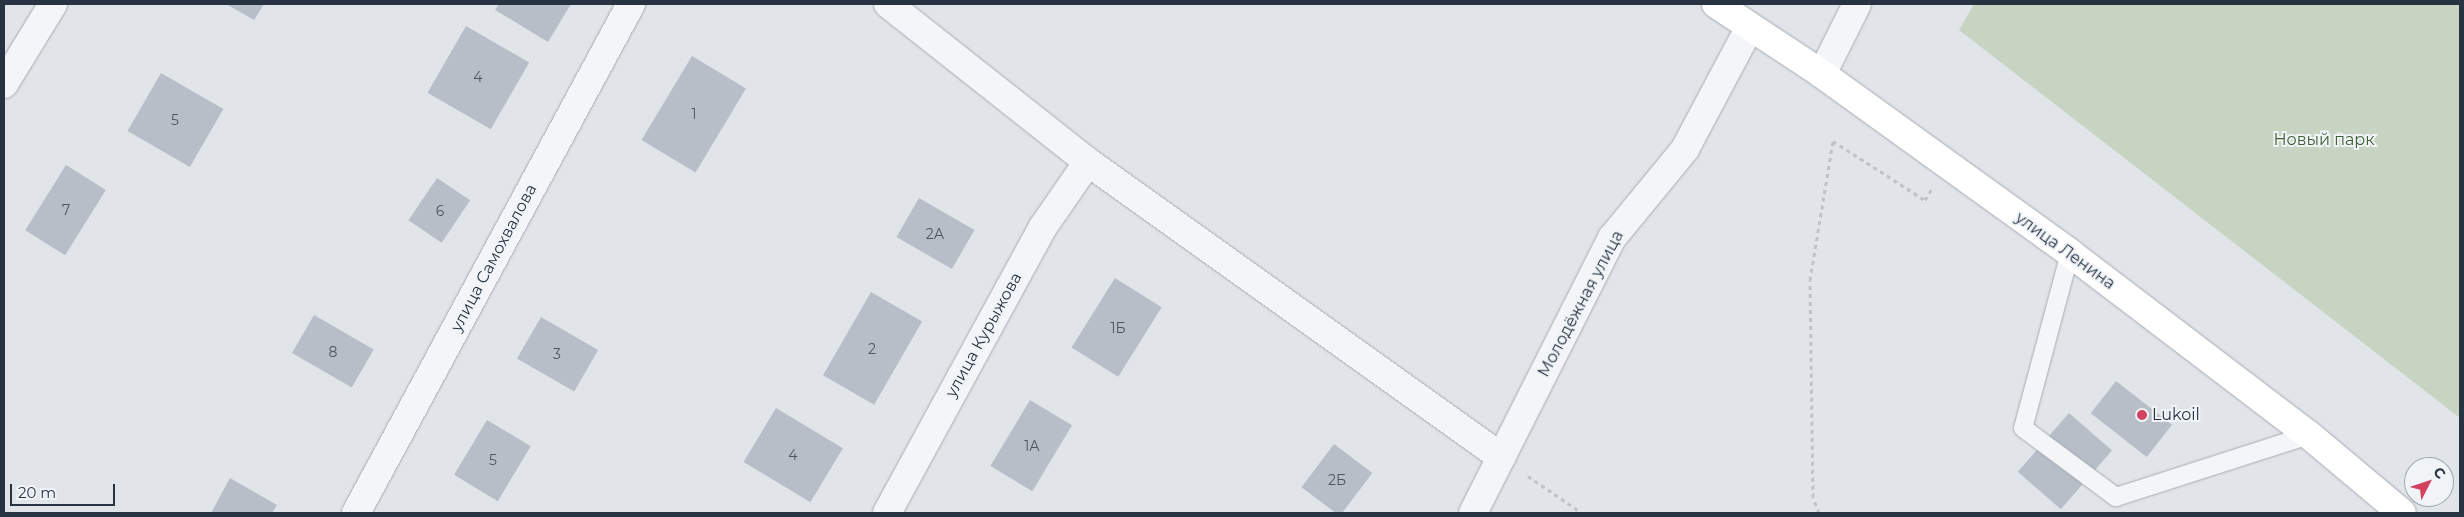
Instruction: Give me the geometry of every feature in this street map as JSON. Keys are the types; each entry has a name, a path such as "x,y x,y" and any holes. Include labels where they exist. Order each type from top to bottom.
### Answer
{"street":[{"path":"4,84 53,4"},
{"name":"улица Самохвалова","path":"356,513 631,4"},
{"path":"888,4 1088,162 1501,457"},
{"name":"улица Ленина","path":"1716,4 1822,74 2070,253 2309,435 2402,513"},
{"path":"1822,74 1857,4"},
{"name":"Молодёжная улица","path":"1473,513 1612,238 1685,149 1750,27"},
{"name":"улица Курыжова","path":"887,513 1043,227 1088,162"}],"lane":[{"path":"2070,253 2022,428 2116,497 2309,435"}],"path":[{"path":"1819,513 1813,497 1810,280 1833,141 1925,200 1946,164"},
{"path":"1501,457 1582,513"}],"green space":[{"name":"Новый парк","path":"1974,4 2460,4 2460,418 1959,30"}],"building":[{"path":"226,4 264,4 254,20"},
{"path":"499,4 571,4 548,42 495,10"},
{"path":"466,26 529,62 491,129 428,93"},
{"path":"692,56 746,88 696,172 642,140"},
{"path":"161,73 223,109 190,167 128,131"},
{"path":"66,165 106,190 65,255 25,230"},
{"path":"437,178 470,200 442,243 408,220"},
{"path":"919,198 974,230 952,269 896,237"},
{"path":"1115,278 1162,307 1118,377 1072,348"},
{"path":"871,292 922,322 874,405 823,375"},
{"path":"314,315 374,350 352,388 292,353"},
{"path":"541,317 598,350 574,392 517,359"},
{"path":"2116,381 2172,425 2147,457 2091,413"},
{"path":"1030,400 1072,425 1032,491 990,466"},
{"path":"776,408 843,448 810,502 744,462"},
{"path":"2069,413 2112,450 2061,509 2018,472"},
{"path":"487,420 531,446 498,501 454,475"},
{"path":"1334,444 1372,473 1342,513 1336,513 1302,487"},
{"path":"230,478 277,505 272,513 211,513"}],"place":[{"name":"Lukoil","path":"2142,415"}]}
